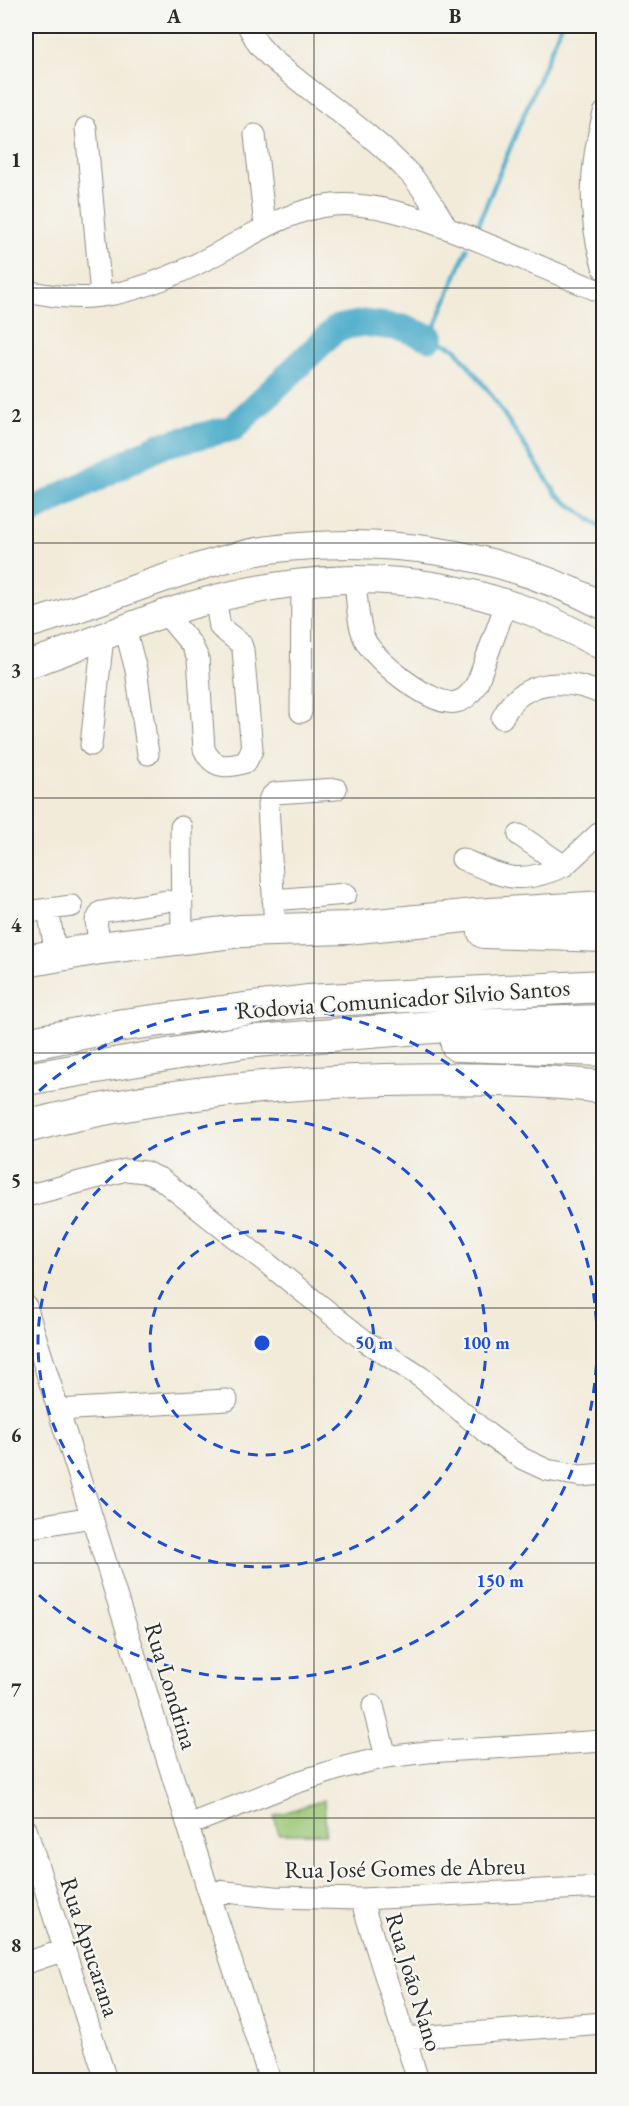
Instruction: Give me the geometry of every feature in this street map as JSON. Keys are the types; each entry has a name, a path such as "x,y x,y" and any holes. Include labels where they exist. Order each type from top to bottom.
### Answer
{"highway":[{"path":"348,928 475,915 603,907"},
{"path":"33,958 182,938 274,914 348,928 603,936"},
{"name":"Rodovia Comunicador Silvio Santos","path":"26,1044 123,1025 307,1001 603,986"},
{"name":"Rodovia Comunicador Silvio Santos","path":"26,1079 243,1042 458,1025 603,1021"},
{"path":"346,1035 457,1045 603,1050"},
{"path":"26,1128 122,1106 259,1087 428,1079 496,1080 603,1087"}],"main road":[{"path":"26,625 238,555 300,546 353,544 391,545 454,553 537,576 603,606"},
{"path":"296,582 295,566 301,561 369,558 429,564 442,562 454,553"},
{"path":"122,629 146,592 235,567 238,555"},
{"path":"26,665 165,614 253,588 296,582 355,579 405,581 462,591 537,615 603,647"}],"street":[{"path":"248,26 258,45 270,57 410,174 430,199 447,228"},
{"path":"603,113 593,157 591,195 596,245 603,269"},
{"path":"86,128 101,296"},
{"path":"255,135 265,226"},
{"path":"26,291 51,296 101,296 150,282 192,266 265,226 312,209 335,205 357,205 397,213 447,228 603,293"},
{"path":"355,579 360,621 370,650 381,661 430,697 441,702 453,703 464,700 473,690 506,604"},
{"path":"296,582 302,712"},
{"path":"165,614 191,644 198,658 202,734 207,756 217,765 241,764 246,762 252,750 245,659 241,644 220,627 215,598"},
{"path":"91,745 122,629"},
{"path":"122,629 136,669 148,754"},
{"path":"502,718 512,702 536,687 557,684 580,686 603,695"},
{"path":"336,789 275,794 270,798 268,804 274,914 346,894"},
{"path":"181,827 182,938"},
{"path":"462,859 503,877 538,876 564,866 603,829"},
{"path":"519,836 564,866"},
{"path":"100,948 96,921 101,912 167,901"},
{"path":"26,912 72,906"},
{"path":"33,958 48,909"},
{"path":"35,1194 126,1170 145,1172 162,1179 365,1341 422,1378 489,1435 523,1459 547,1470 581,1476 603,1474"},
{"name":"Rua Londrina","path":"26,1306 208,1890 270,2080"},
{"path":"58,1410 227,1401"},
{"path":"26,1528 92,1517"},
{"path":"373,1706 386,1757"},
{"path":"188,1825 296,1783 386,1757 427,1752 603,1741"},
{"name":"Rua Apucarana","path":"26,1829 106,2080"},
{"name":"Rua José Gomes de Abreu","path":"208,1890 274,1897 361,1899 603,1887"},
{"name":"Rua João Nano","path":"361,1899 418,2080"},
{"path":"26,1963 64,1950"},
{"path":"404,2038 603,2023"}],"green space":[{"path":"324,1800 326,1834 279,1834 274,1816"}],"waterway":[{"path":"477,227 561,26"},
{"path":"467,249 430,338 455,348 490,393 557,495 604,530"},
{"path":"26,514 159,446 233,428 337,328 363,323 403,328 430,338"}]}
